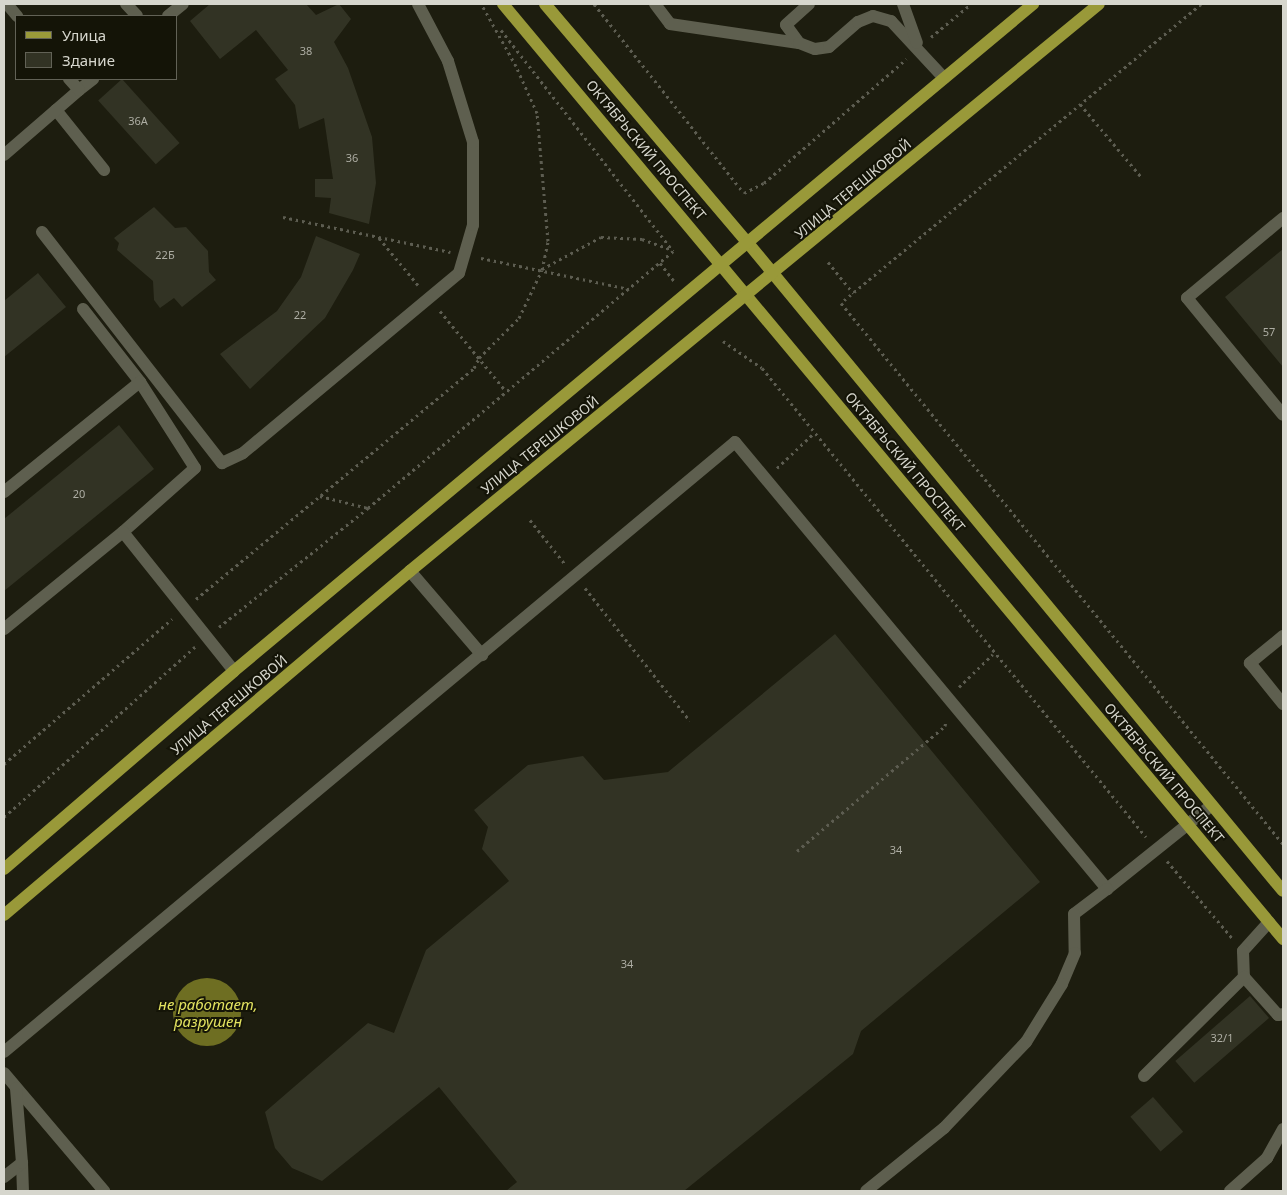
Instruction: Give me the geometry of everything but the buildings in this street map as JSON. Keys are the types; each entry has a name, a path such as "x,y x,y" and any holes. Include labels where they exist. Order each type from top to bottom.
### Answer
{"main road":[{"name":"ОКТЯБРЬСКИЙ ПРОСПЕКТ","path":"503,4 723,265 1283,939"},
{"name":"ОКТЯБРЬСКИЙ ПРОСПЕКТ","path":"545,4 774,274 1283,891"},
{"name":"УЛИЦА ТЕРЕШКОВОЙ","path":"4,869 234,671 723,265 1033,4"},
{"name":"УЛИЦА ТЕРЕШКОВОЙ","path":"4,915 410,571 774,274 1100,4"}],"lane":[{"path":"7,4 16,15"},
{"path":"126,4 136,15"},
{"path":"169,15 183,4"},
{"path":"42,232 222,463 243,454 459,273 473,225 473,142 448,61 418,4"},
{"path":"655,4 670,24 799,43 816,49 829,47 858,22 873,16 890,21 919,47 944,78"},
{"path":"799,43 786,25 809,4"},
{"path":"903,4 919,47"},
{"path":"70,80 79,90"},
{"path":"4,155 92,80"},
{"path":"56,110 104,170"},
{"path":"1283,218 1187,298 1283,415"},
{"path":"4,629 122,532 195,468 140,382 84,309"},
{"path":"4,492 140,382"},
{"path":"4,1052 735,442 949,697 1106,889"},
{"path":"122,532 208,636 234,671"},
{"path":"410,571 482,655"},
{"path":"1283,636 1250,663 1283,704"},
{"path":"866,1191 944,1128 1026,1042 1062,984 1074,953 1074,914 1212,806"},
{"path":"1269,922 1243,951 1244,977 1278,1015 1283,1014"},
{"path":"1144,1076 1244,977"},
{"path":"4,1073 104,1191"},
{"path":"16,1088 23,1191"},
{"path":"1230,1191 1267,1158 1283,1129"},
{"path":"4,1177 22,1163"}],"path":[{"path":"480,4 673,250"},
{"path":"594,4 744,193 764,184 919,47 971,4"},
{"path":"1201,4 841,303 1283,844"},
{"path":"4,764 185,608 474,368 479,358 519,318 542,270 548,241 537,113 516,66 483,8"},
{"path":"1080,104 1142,178"},
{"path":"379,237 504,390"},
{"path":"542,270 601,237 642,239 673,250"},
{"path":"4,817 208,636 368,508 504,390 660,263 673,250"},
{"path":"828,262 853,293"},
{"path":"660,263 676,283"},
{"path":"723,341 762,368 813,434 994,654 1243,951"},
{"path":"766,478 813,434"},
{"path":"319,496 368,508"},
{"path":"530,520 690,721"},
{"path":"797,851 945,726 949,697 994,654"}],"water":[{"name":"не работает, разрушен","path":"207,978 220,981 231,988 238,999 241,1012 238,1025 231,1036 220,1043 207,1046 194,1043 183,1036 176,1025 173,1012 176,999 183,988 194,981"}]}
